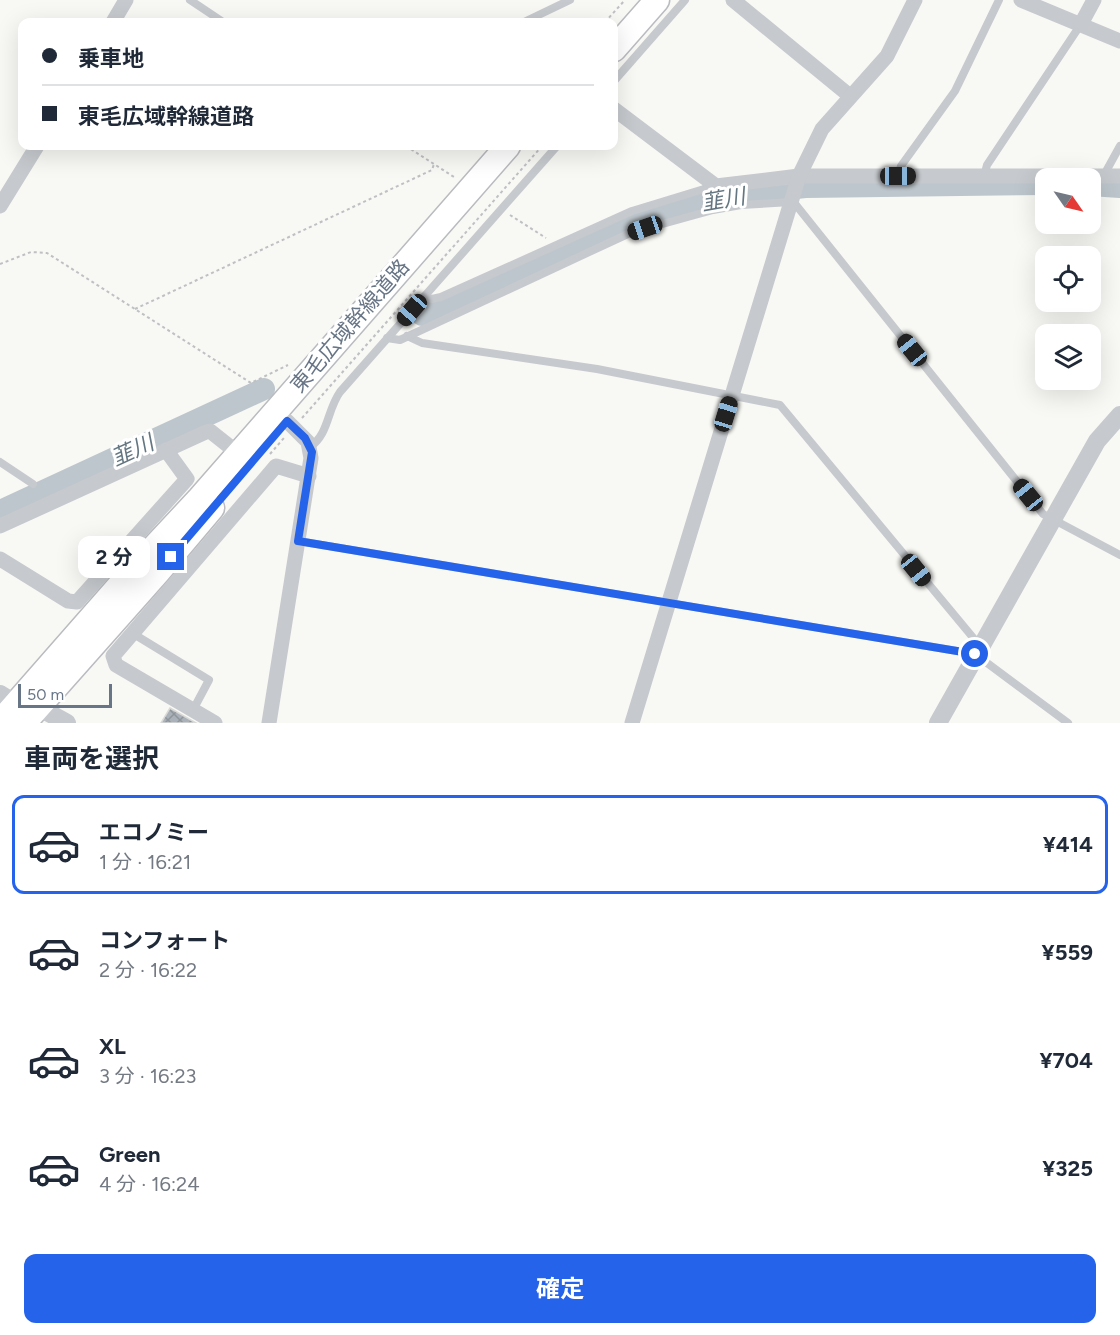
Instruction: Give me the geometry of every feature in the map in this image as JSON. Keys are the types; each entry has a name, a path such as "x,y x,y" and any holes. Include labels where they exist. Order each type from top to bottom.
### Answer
{"highway":[{"path":"618,22 636,0"},
{"path":"618,44 657,0"},
{"name":"東毛広域幹線道路","path":"20,713 239,454 505,150"},
{"name":"東毛広域幹線道路","path":"20,713 158,572 295,418 525,150"}],"street":[{"path":"115,18 126,0"},
{"path":"632,723 798,178 813,143 850,96 887,56 915,0"},
{"path":"1021,0 1120,41"},
{"path":"1081,24 1094,0"},
{"path":"739,2 850,96"},
{"path":"618,112 710,184 723,187 798,178 1120,176"},
{"path":"0,206 35,150"},
{"path":"938,723 977,650 1097,441 1119,417"},
{"path":"269,723 309,476 310,447 295,418"},
{"path":"0,526 210,431 239,454"},
{"path":"0,559 68,601 77,602 187,479 166,450"},
{"path":"215,723 114,663 113,656 276,466 309,476"},
{"path":"20,713 67,723"}],"lane":[{"path":"190,0 217,18"},
{"path":"532,18 570,0"},
{"path":"618,76 685,0"},
{"path":"898,176 901,166 955,91 999,0"},
{"path":"984,176 987,165 1081,24"},
{"path":"1104,176 1120,146"},
{"path":"310,447 322,437 330,408 340,392 553,150"},
{"path":"424,297 432,299 441,297 632,211 704,189 710,184"},
{"path":"387,338 395,341 407,336 630,233 713,210 792,199 1043,514 1120,555"},
{"path":"407,336 422,343 597,369 732,394 773,402 785,409 977,650 1068,723"},
{"path":"0,462 33,484"},
{"path":"298,541 977,650"},
{"path":"132,633 209,680 193,710"}],"path":[{"path":"609,18 625,0"},
{"path":"412,150 454,177"},
{"path":"295,418 538,150"},
{"path":"135,309 432,170 434,164"},
{"path":"501,209 555,244"},
{"path":"0,264 31,252 47,253 251,383 288,365"}],"building":[{"path":"170,708 196,723 161,723"}],"waterway":[{"name":"韮川","path":"422,315 638,219 719,197 805,187 1035,184"},
{"name":"韮川","path":"1101,186 1120,187"},
{"name":"韮川","path":"0,511 264,389"}],"route":[{"path":"171,557 287,421 305,438 312,452 298,541 975,654"}]}
